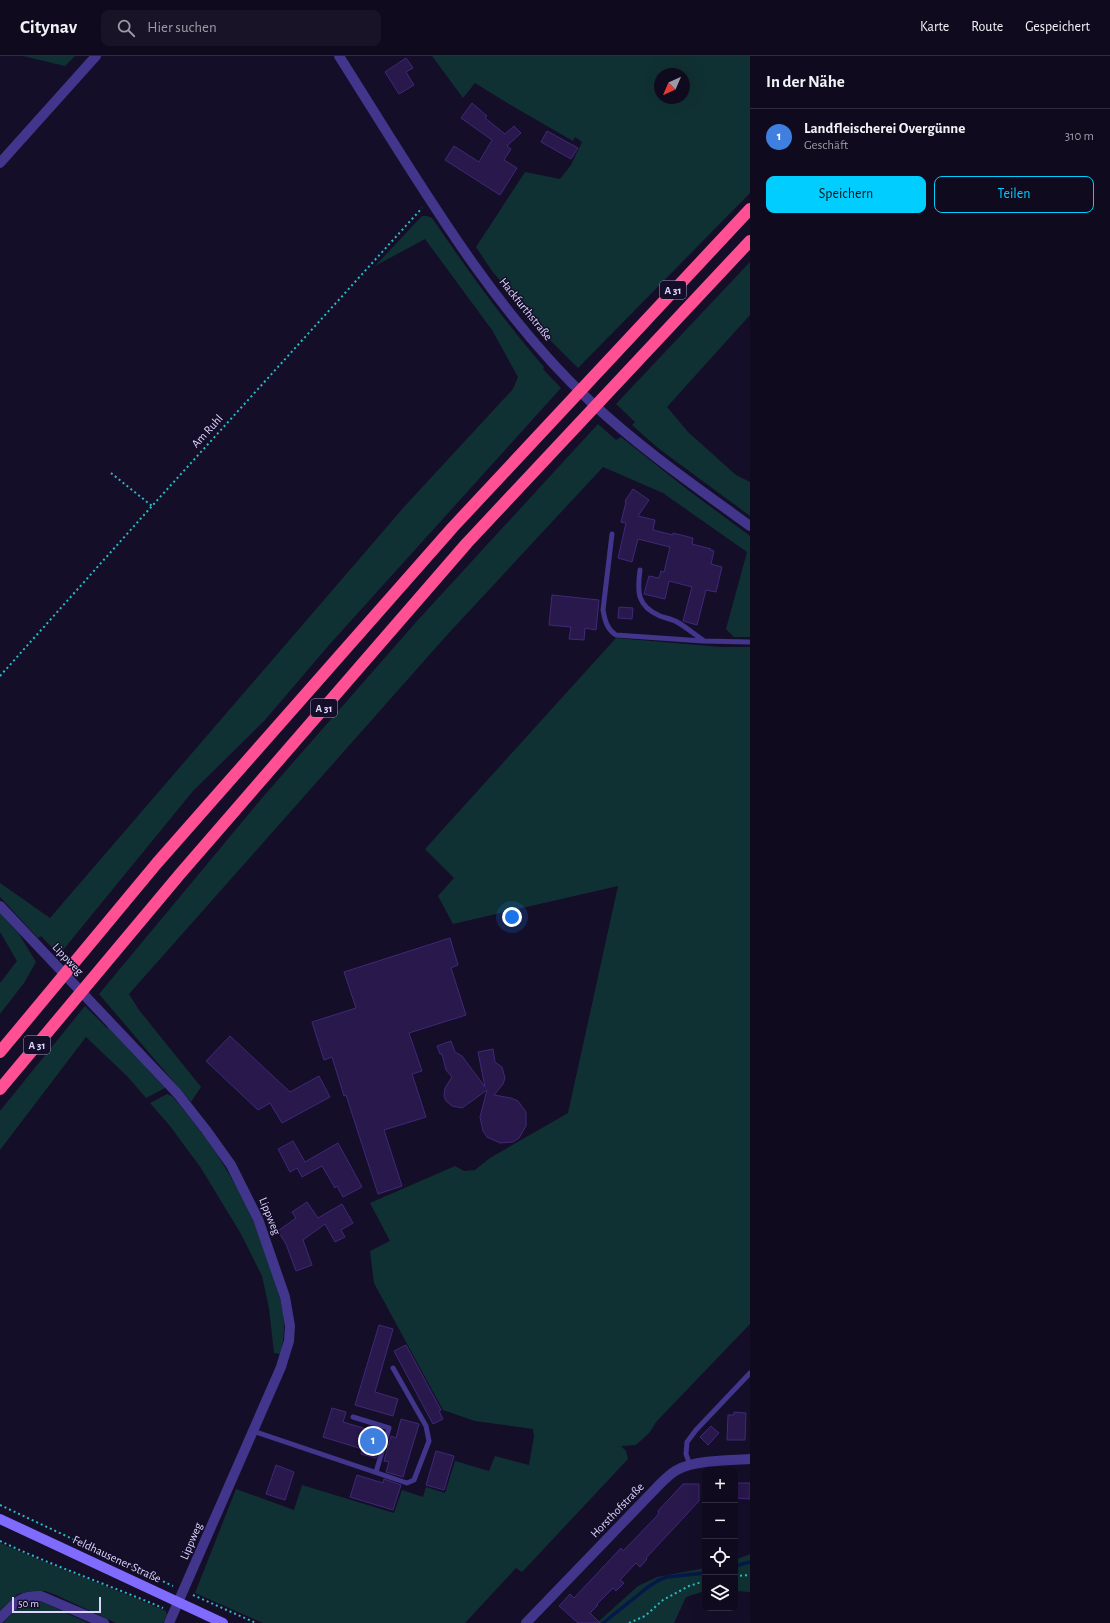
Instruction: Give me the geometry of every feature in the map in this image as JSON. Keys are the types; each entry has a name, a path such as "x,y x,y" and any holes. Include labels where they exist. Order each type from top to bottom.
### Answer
{"highway":[{"name":"A 31","path":"0,1052 157,863 442,539 750,209"},
{"name":"A 31","path":"0,1089 185,868 467,543 750,241"}],"main road":[{"name":"Feldhausener Straße","path":"0,1520 223,1623"}],"street":[{"path":"0,163 96,56"},
{"name":"Hackfurthstraße","path":"339,56 432,202 505,307 554,363 590,401 652,455 750,526"},
{"name":"Lippweg","path":"0,906 177,1093 231,1165 258,1219 281,1284 288,1310 290,1326 289,1341 281,1367 169,1623"},
{"name":"Horsthofstraße","path":"526,1623 660,1484 677,1470 690,1465 717,1461 750,1459"},
{"path":"0,1618 21,1598 30,1595 41,1596 104,1623"}],"lane":[{"path":"612,534 603,610 610,631 616,635 704,641 750,642"},
{"path":"640,570 640,600 645,608 677,622 704,641"},
{"path":"253,1431 407,1483 414,1480 428,1441 426,1426 393,1368"},
{"path":"690,1465 686,1454 687,1442 696,1430 750,1373"},
{"path":"353,1417 389,1428 376,1472"}],"path":[{"name":"Am Ruhl","path":"0,676 420,209 432,202"},
{"path":"111,473 152,506"},
{"path":"0,1505 256,1623"},
{"path":"0,1541 60,1567 117,1588 174,1613"},
{"path":"738,1576 750,1575"},
{"path":"629,1623 645,1616 663,1600 689,1586 702,1582"}],"green space":[{"path":"23,56 75,56 65,66"},
{"path":"432,56 750,56 750,193 578,368 544,334 492,271 476,247 525,172 560,179 571,165 582,142 575,137 573,141 475,83 463,98"},
{"path":"422,216 432,218 500,313 544,367 543,369 561,388 329,645 265,720 193,791 59,955 41,936 38,938 0,897 0,883 50,918 404,507 513,389 518,377 492,330 425,239 375,266"},
{"path":"750,262 750,315 667,407 688,432 736,475 750,482 750,516 658,448 632,425 635,422 616,404"},
{"path":"598,424 616,440 621,437 688,490 750,536 750,637 734,637 726,629 747,552 663,493 603,467 447,635 129,994 139,1010 201,1087 191,1102 99,994 262,798 417,621"},
{"path":"616,638 721,647 750,647 750,1324 656,1422 650,1432 636,1445 621,1446 626,1451 628,1459 522,1572 516,1568 465,1623 263,1623 195,1593 236,1489 294,1510 302,1485 394,1513 402,1490 423,1497 426,1487 445,1493 455,1461 489,1471 495,1456 529,1465 534,1436 533,1429 475,1421 443,1410 374,1283 370,1251 390,1241 370,1203 455,1166 464,1171 475,1170 490,1158 568,1113 618,886 453,924 438,896 454,878 425,849"},
{"path":"0,913 19,934 36,962 24,983 0,1014 0,983 17,961 0,932"},
{"path":"85,1006 107,1028 108,1027 165,1088 146,1098 128,1077 86,1037 0,1150 0,1111"},
{"path":"167,1094 172,1096 220,1159 233,1180 255,1225 265,1250 282,1309 284,1329 281,1354 274,1353 269,1308 262,1276 241,1234 201,1168 170,1126 150,1103"},
{"path":"0,1543 166,1611 167,1615 163,1623 116,1623 45,1591 32,1591 18,1594 0,1610"},
{"path":"750,1554 750,1592 738,1591 738,1559"},
{"path":"702,1569 702,1592 686,1597 674,1623 597,1623 638,1586 657,1577"},
{"path":"29,1601 40,1601 88,1623 3,1623 18,1607"}],"building":[{"path":"406,58 413,68 406,72 414,85 399,94 385,72"},
{"path":"472,103 487,116 485,118 505,134 514,126 521,133 507,146 511,149 504,160 517,168 500,195 445,160 454,146 479,162 492,140 461,118"},
{"path":"547,131 578,148 571,159 541,142"},
{"path":"633,489 649,500 638,516 655,520 653,530 693,538 692,544 714,551 711,564 722,567 716,592 706,590 697,625 683,621 692,587 669,581 665,599 644,594 649,576 659,578 661,571 664,572 670,547 638,539 632,562 618,558 626,523 621,522 625,501"},
{"path":"552,595 599,600 596,630 585,628 584,640 569,639 571,627 549,625"},
{"path":"619,607 633,608 632,619 618,618"},
{"path":"450,938 458,965 451,968 466,1015 409,1033 422,1071 412,1074 426,1117 384,1130 402,1186 378,1194 332,1057 324,1060 312,1022 356,1008 344,972"},
{"path":"230,1036 290,1092 319,1076 330,1097 282,1123 270,1103 258,1110 206,1061"},
{"path":"451,1041 455,1052 462,1056 485,1087 478,1052 493,1049 495,1062 502,1067 505,1078 503,1084 494,1095 511,1098 518,1101 526,1112 526,1126 519,1138 513,1142 500,1143 487,1137 483,1131 480,1117 487,1090 462,1108 452,1106 446,1101 444,1096 445,1088 452,1077 446,1070 442,1054 440,1054 437,1046"},
{"path":"293,1141 305,1162 338,1143 362,1187 343,1197 337,1186 335,1188 322,1166 302,1177 297,1168 290,1172 278,1149"},
{"path":"307,1202 318,1218 342,1204 353,1223 341,1230 345,1237 335,1242 325,1224 303,1240 312,1265 296,1271 286,1244 278,1231 296,1218 292,1212"},
{"path":"379,1325 393,1329 375,1392 398,1399 393,1416 355,1405"},
{"path":"406,1345 441,1410 439,1411 443,1419 433,1424 394,1351"},
{"path":"332,1408 346,1412 343,1422 383,1434 376,1458 361,1454 362,1449 323,1437"},
{"path":"734,1412 746,1413 745,1440 727,1440 728,1415 734,1415"},
{"path":"401,1419 419,1424 403,1477 386,1472 389,1462 384,1461 391,1436 396,1438"},
{"path":"711,1426 719,1433 708,1445 700,1437"},
{"path":"436,1451 454,1456 444,1490 426,1485"},
{"path":"276,1465 294,1472 285,1500 266,1494"},
{"path":"357,1475 383,1483 384,1479 401,1485 393,1510 350,1497"},
{"path":"738,1483 750,1483 750,1499 738,1498"},
{"path":"683,1484 699,1484 699,1501 646,1558 647,1559 640,1567 636,1563 620,1580 624,1583 616,1591 613,1588 597,1604 598,1605 590,1613 600,1623 578,1623 559,1606 570,1594 574,1598 621,1548 623,1551 655,1518 659,1513 658,1511"}],"waterway":[{"path":"738,1565 750,1562"},
{"path":"603,1623 659,1580 667,1577 702,1573"}],"place":[{"name":"Landfleischerei Overgünne","path":"373,1441"}]}
